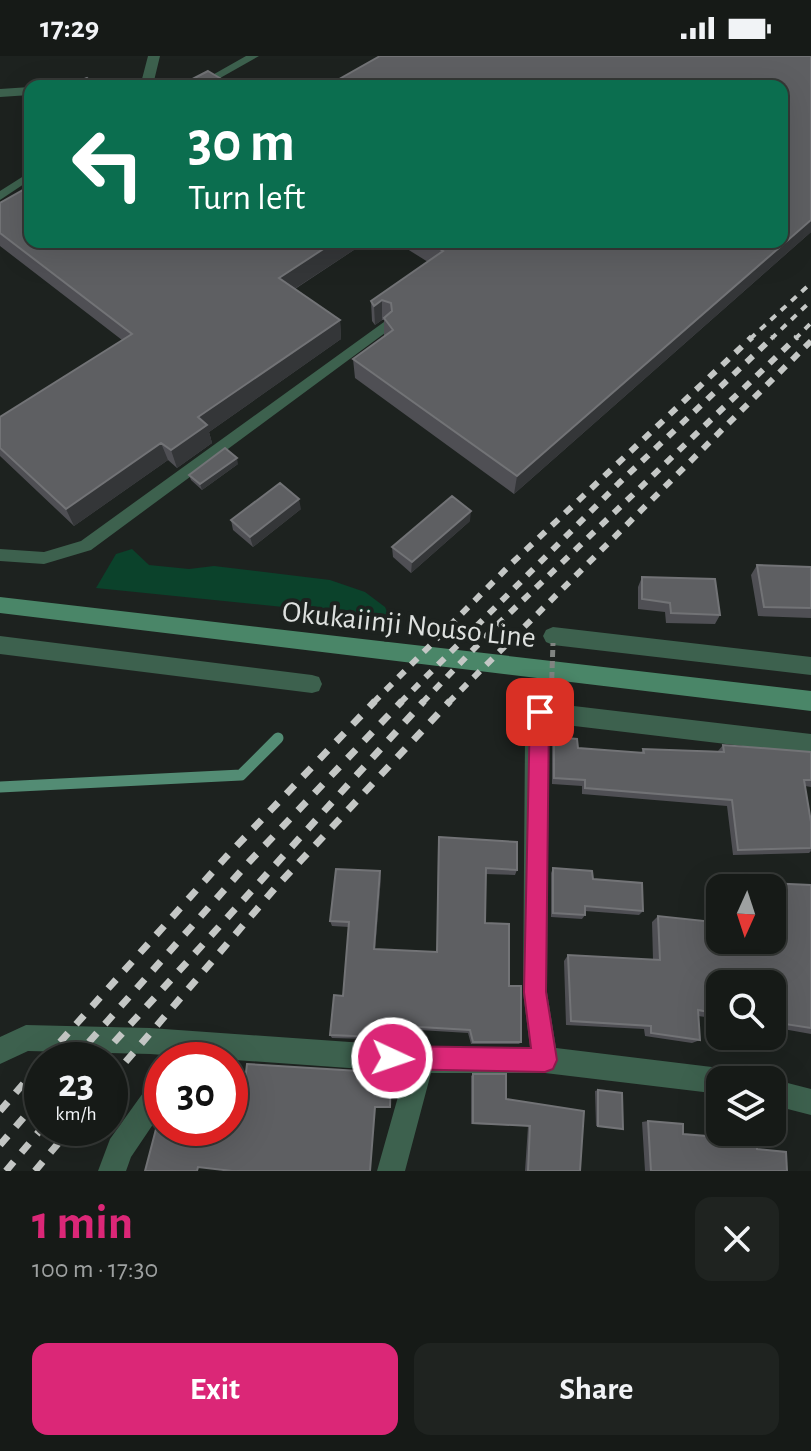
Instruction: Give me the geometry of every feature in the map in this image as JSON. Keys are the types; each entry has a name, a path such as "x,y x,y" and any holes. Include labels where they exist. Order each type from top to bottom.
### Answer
{"main road":[{"name":"Okukaiinji Nouso Line","path":"0,605 811,701"}],"street":[{"path":"148,80 154,56"},
{"path":"0,93 24,91"},
{"path":"553,640 811,666"},
{"path":"0,645 312,684"},
{"path":"545,1060 535,992 540,712 811,744"},
{"path":"0,1051 26,1038 144,1048"},
{"path":"248,1054 421,1060 545,1060 706,1079"},
{"path":"391,1171 421,1060"},
{"path":"786,1096 811,1102"},
{"path":"112,1171 120,1149 144,1114"}],"lane":[{"path":"209,80 254,56"},
{"path":"0,196 24,179"},
{"path":"0,555 44,558 86,546 384,327"}],"path":[{"path":"551,701 553,640"}],"green space":[{"path":"132,549 149,565 189,569 214,566 330,580 365,592 385,607 390,618 96,588 116,554"}],"building":[{"path":"380,56 811,56 811,220 788,240 788,80 338,80"},
{"path":"208,71 223,80 191,80"},
{"path":"24,189 24,248 325,248 279,278 340,320 198,417 207,425 171,450 161,443 66,509 0,448 0,417 132,334 0,233 0,203"},
{"path":"438,248 779,248 517,476 353,359 393,330 384,318 392,311 391,303 382,300 374,306 371,301 443,251"},
{"path":"225,448 237,458 200,484 189,475"},
{"path":"280,483 299,499 250,537 231,520"},
{"path":"452,496 471,511 412,562 392,547"},
{"path":"757,565 811,567 811,608 764,607"},
{"path":"642,577 715,579 720,615 671,613 670,603 642,599"},
{"path":"554,737 577,739 578,748 644,753 643,749 724,752 723,745 811,752 811,780 804,780 811,822 811,848 738,850 732,800 585,788 585,780 554,778"},
{"path":"439,837 517,842 517,870 486,868 485,923 509,924 509,986 521,986 521,1042 473,1042 470,1030 403,1026 403,1038 330,1035 334,995 343,996 349,922 330,921 336,869 380,871 374,949 437,952"},
{"path":"553,868 592,871 593,879 642,883 643,911 585,906 585,915 553,913"},
{"path":"786,884 811,885 811,1028 786,1024 786,970 706,970 706,1011 698,1010 700,1040 651,1033 651,1026 571,1021 568,955 660,960 658,916 706,921 706,954 786,954"},
{"path":"248,1064 391,1073 390,1107 375,1107 370,1171 232,1171 198,1167 197,1171 145,1171 152,1146 248,1146"},
{"path":"473,1074 506,1074 506,1099 584,1111 580,1171 528,1171 530,1126 473,1123"},
{"path":"598,1090 622,1093 623,1129 598,1126"},
{"path":"648,1121 683,1124 683,1134 706,1136 706,1146 757,1146 757,1149 786,1152 787,1171 651,1171"}],"waterway":[{"path":"0,787 241,775 278,738"}],"railway":[{"path":"750,339 811,283"},
{"path":"771,339 811,301"},
{"path":"797,337 811,323"},
{"path":"373,703 512,563 752,337"},
{"path":"400,703 619,483 773,337"},
{"path":"422,703 493,629 797,337"},
{"path":"450,701 811,341"},
{"path":"60,1042 226,857 375,701"},
{"path":"89,1042 249,862 402,701"},
{"path":"114,1042 424,701"},
{"path":"128,1059 276,887 450,701"},
{"path":"0,1111 24,1083"},
{"path":"0,1145 24,1117"},
{"path":"6,1171 27,1146"},
{"path":"35,1171 56,1146"}],"route":[{"path":"392,1058 545,1060 535,992 536,739 540,712"}]}
